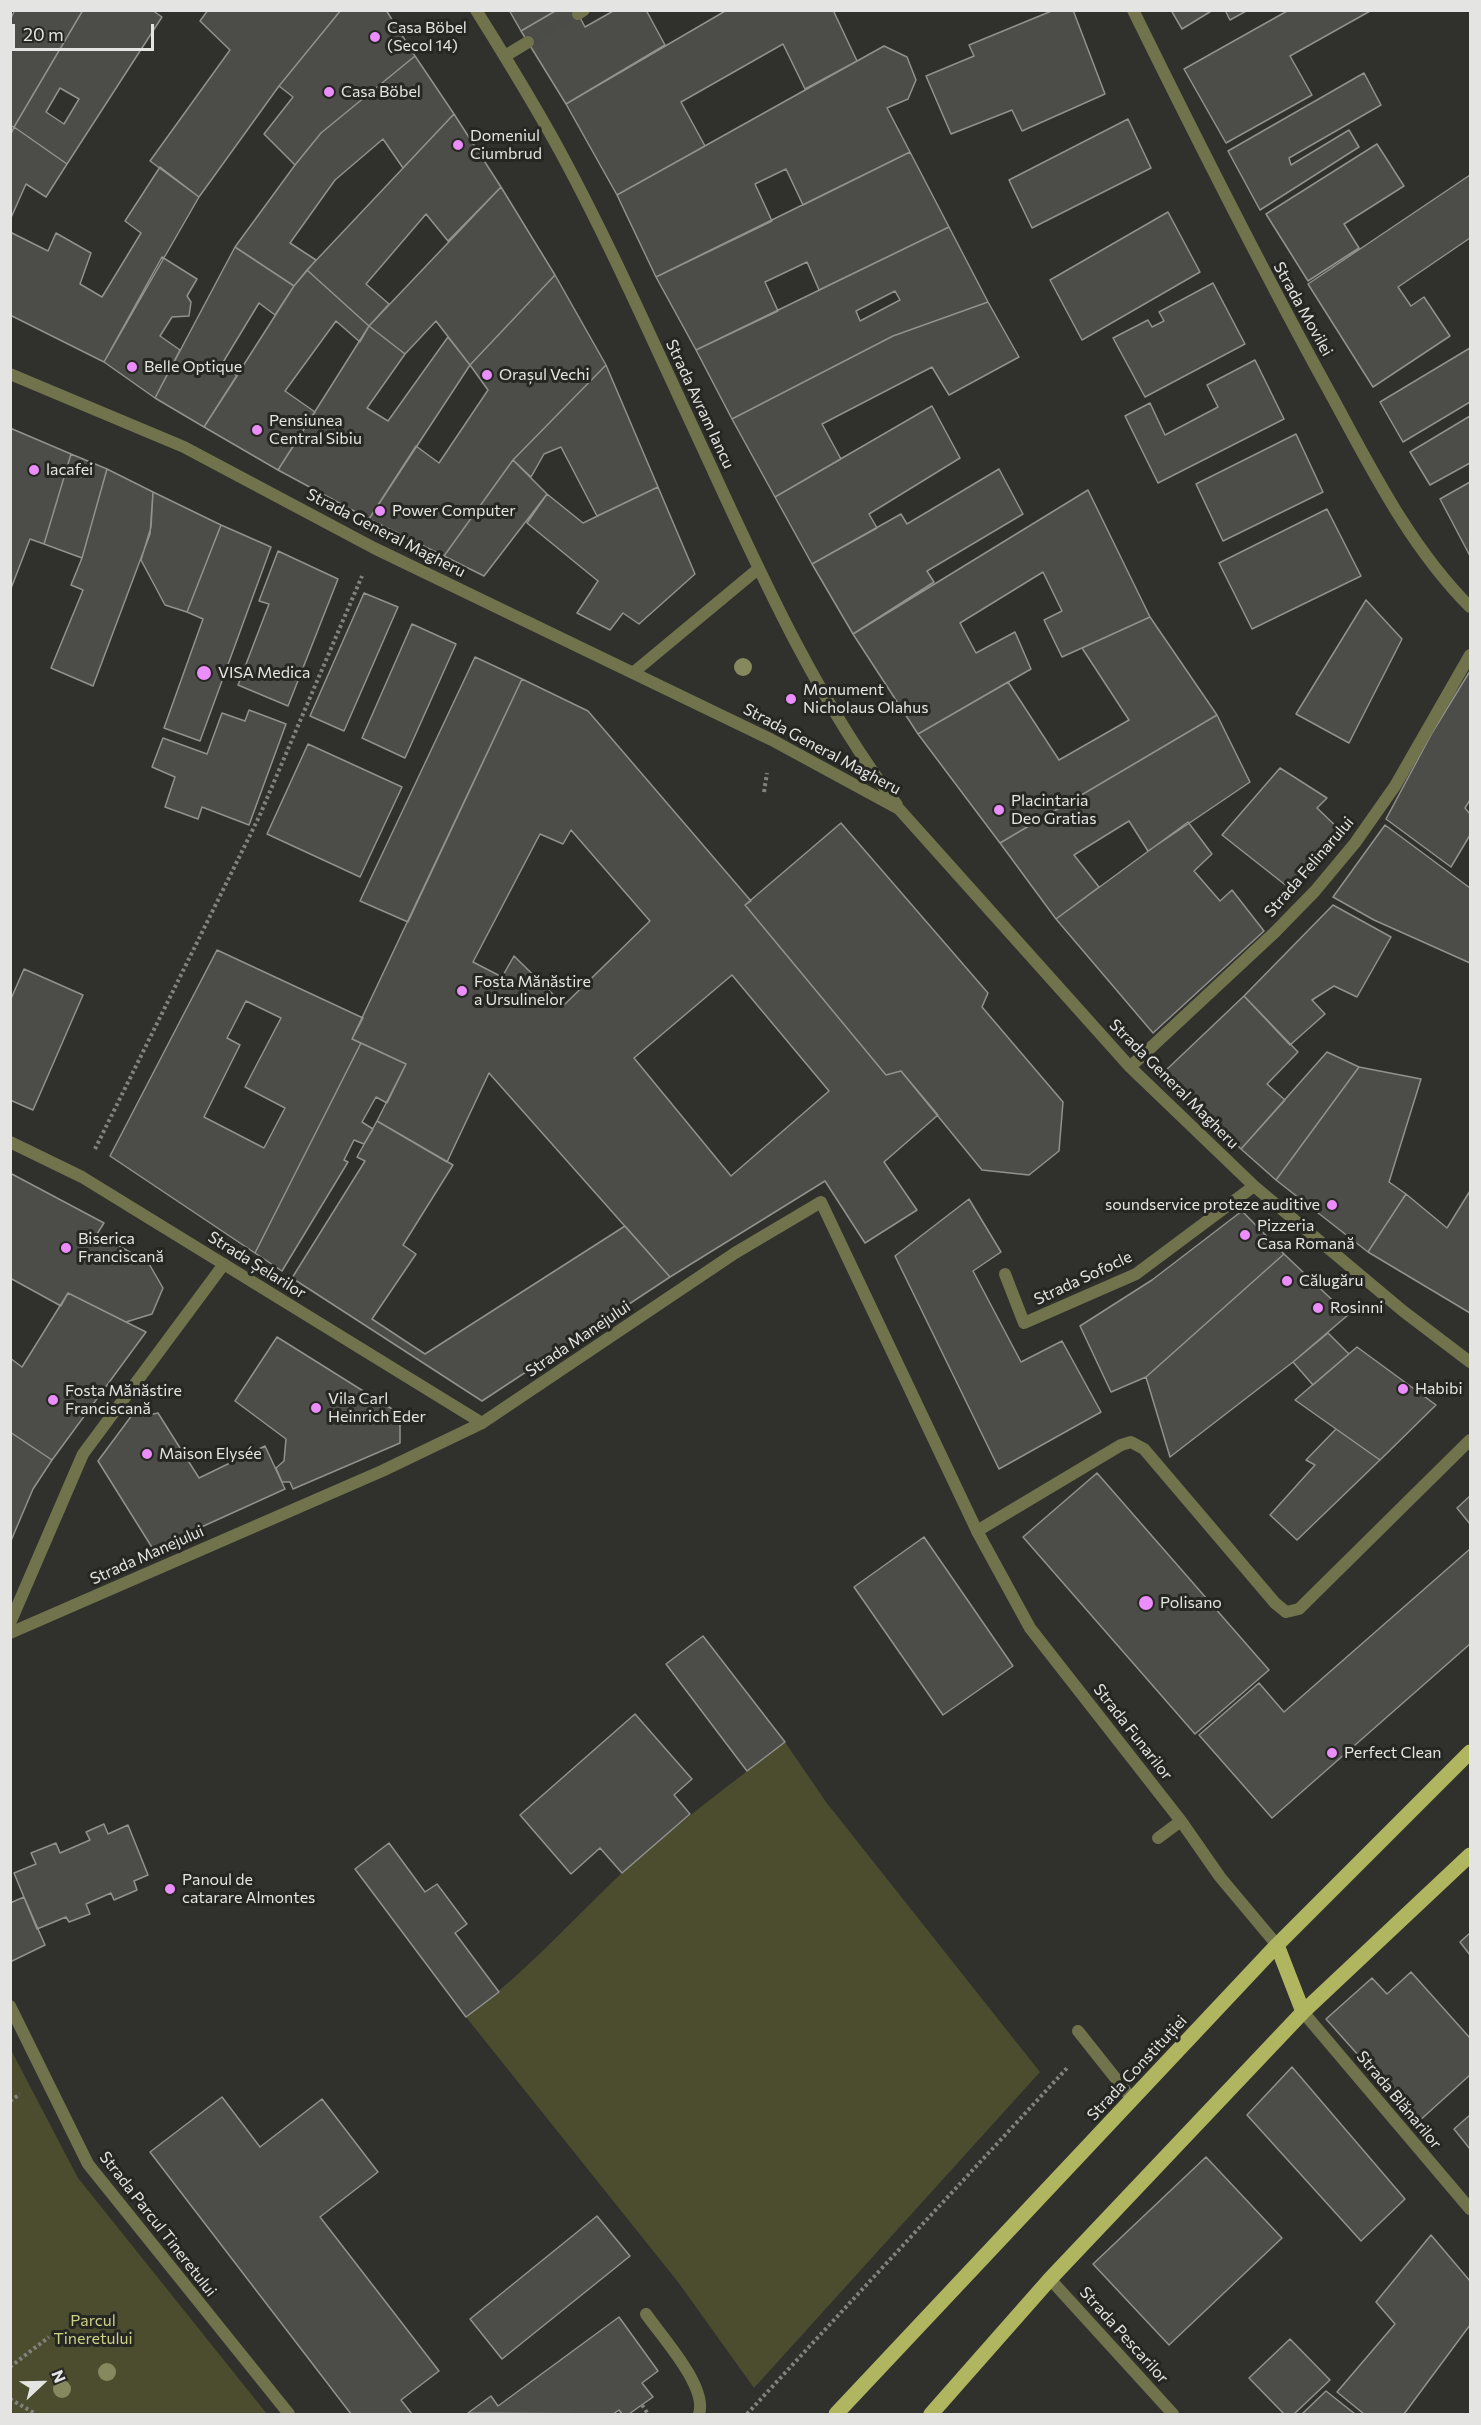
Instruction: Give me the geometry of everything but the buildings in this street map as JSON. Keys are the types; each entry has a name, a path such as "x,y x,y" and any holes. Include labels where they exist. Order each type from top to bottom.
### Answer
{"main road":[{"name":"Strada Constituției","path":"836,2415 1277,1945 1470,1752"},
{"path":"931,2415 1050,2278 1303,2012 1470,1856"},
{"path":"1277,1945 1303,2012"}],"street":[{"name":"Strada Avram Iancu","path":"476,10 562,154 626,284 758,569 809,670 866,765 899,809"},
{"name":"Strada Movilei","path":"1133,10 1254,256 1384,491 1422,549 1451,588 1470,607"},
{"path":"505,57 528,42"},
{"name":"Strada General Magheru","path":"10,374 184,447 374,548 772,740 899,809 1130,1067 1254,1186 1403,1311 1470,1362"},
{"path":"634,672 758,569"},
{"name":"Strada Felinarului","path":"1130,1067 1275,932 1315,891 1355,843 1395,786 1470,655"},
{"name":"Strada Șelarilor","path":"10,1142 82,1177 482,1423"},
{"name":"Strada Sofocle","path":"1005,1274 1024,1323 1136,1274 1254,1186"},
{"name":"Strada Manejului","path":"10,1633 382,1470 482,1423 735,1253 821,1202 977,1531"},
{"path":"10,1623 83,1454 224,1264"},
{"path":"977,1531 1120,1445 1131,1442 1144,1449 1275,1604 1286,1612 1299,1609 1470,1440"},
{"name":"Strada Funarilor","path":"977,1531 1030,1628 1181,1821 1220,1877 1277,1945"},
{"path":"1158,1838 1181,1821"},
{"name":"Strada Parcul Tineretului","path":"10,2006 88,2164 289,2415"},
{"name":"Strada Blănarilor","path":"1303,2012 1470,2209"},
{"path":"1078,2031 1132,2099"},
{"name":"Strada Pescarilor","path":"1050,2278 1173,2415"},
{"path":"646,2314 694,2382 702,2406 699,2415"}],"path":[{"path":"82,1177 260,817 374,548"},
{"path":"747,2415 1089,2045"},
{"path":"10,2367 49,2337"},
{"path":"10,2399 36,2415"},
{"path":"642,2405 648,2415"}],"green space":[{"path":"785,1742 826,1802 1040,2072 754,2388 678,2282 466,2017 527,1966 641,1856"},
{"name":"Parcul Tineretului","path":"10,2048 78,2178 267,2414 11,2414"}],"tunnel":[{"path":"528,42 578,14"}],"place":[{"name":"Casa Böbel (Secol 14)","path":"375,37"},
{"name":"Casa Böbel","path":"329,92"},
{"name":"Domeniul Ciumbrud","path":"458,145"},
{"name":"Belle Optique","path":"132,367"},
{"name":"Orașul Vechi","path":"487,375"},
{"name":"Pensiunea Central Sibiu","path":"257,430"},
{"name":"lacafei","path":"34,470"},
{"name":"Power Computer","path":"380,511"},
{"name":"VISA Medica","path":"204,673"},
{"name":"Monument Nicholaus Olahus","path":"791,699"},
{"name":"Placintaria Deo Gratias","path":"999,810"},
{"name":"Fosta Mănăstire a Ursulinelor","path":"462,991"},
{"name":"soundservice proteze auditive","path":"1332,1205"},
{"name":"Pizzeria Casa Romană","path":"1245,1235"},
{"name":"Biserica Franciscană","path":"66,1248"},
{"name":"Călugăru","path":"1287,1281"},
{"name":"Rosinni","path":"1318,1308"},
{"name":"Habibi","path":"1403,1389"},
{"name":"Fosta Mănăstire Franciscană","path":"53,1400"},
{"name":"Vila Carl Heinrich Eder","path":"316,1408"},
{"name":"Maison Elysée","path":"147,1454"},
{"name":"Polisano","path":"1146,1603"},
{"name":"Perfect Clean","path":"1332,1753"},
{"name":"Panoul de catarare Almontes","path":"170,1889"}]}
